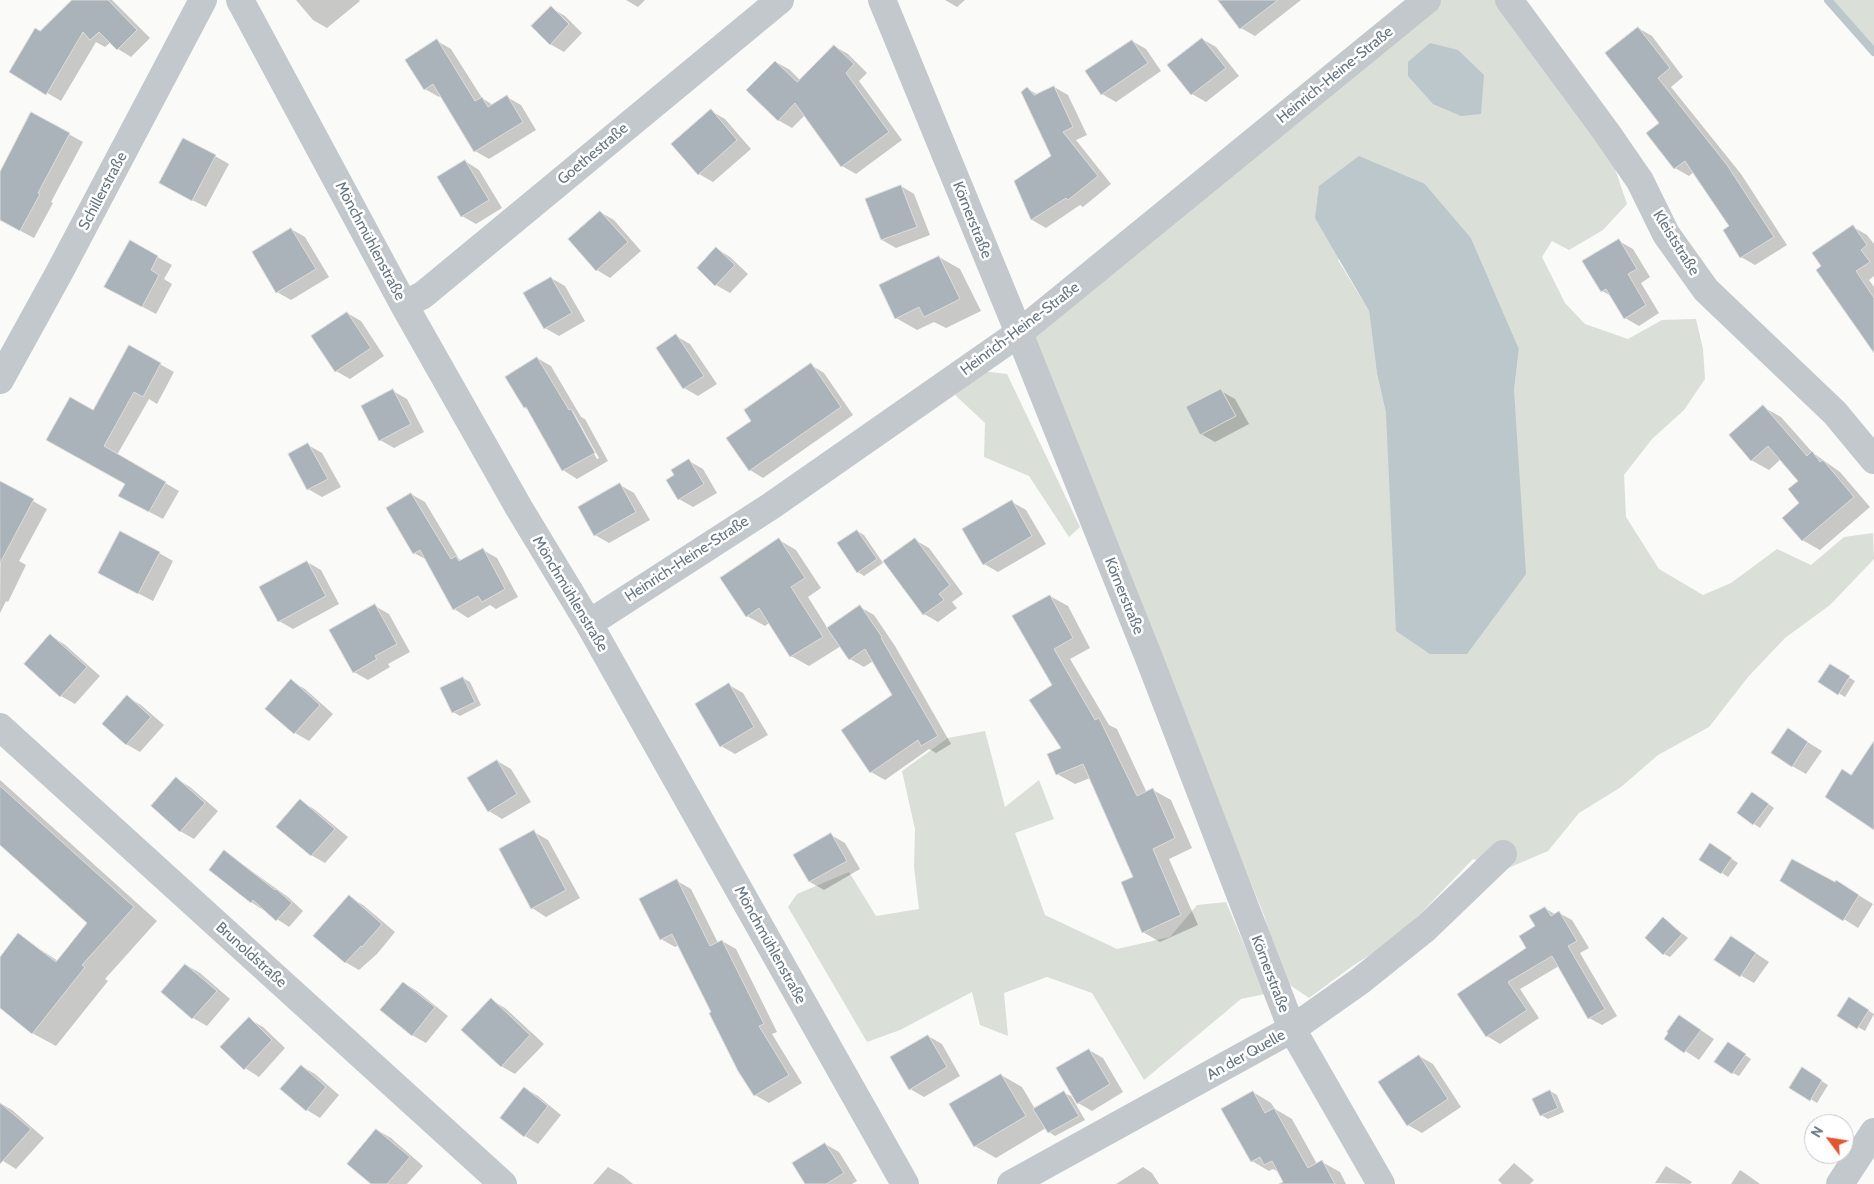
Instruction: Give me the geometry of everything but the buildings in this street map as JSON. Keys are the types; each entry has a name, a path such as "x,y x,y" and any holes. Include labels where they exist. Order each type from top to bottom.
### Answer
{"street":[{"name":"Schillerstraße","path":"0,380 59,273 203,0"},
{"name":"Mönchmühlenstraße","path":"240,0 404,305 519,508 588,622 905,1184"},
{"name":"Goethestraße","path":"404,305 423,295 780,0"},
{"name":"Körnerstraße","path":"882,0 1019,333 1149,658 1292,1029 1381,1184"},
{"name":"Heinrich-Heine-Straße","path":"588,622 602,615 771,506 1019,333 1427,0"},
{"name":"Kleiststraße","path":"1509,0 1640,181 1666,234 1706,290 1835,413 1874,460"},
{"name":"Brunoldstraße","path":"0,727 503,1184"},
{"name":"An der Quelle","path":"1011,1184 1292,1029 1360,980 1426,928 1503,854"},
{"path":"1840,1184 1874,1132"}],"shaded area":[{"path":"1440,0 1504,0 1612,160 1627,204 1603,230 1569,250 1552,241 1542,257 1565,303 1585,324 1628,339 1662,320 1696,319 1703,349 1705,379 1684,410 1652,439 1624,475 1626,517 1659,569 1703,595 1731,583 1777,549 1811,565 1844,537 1873,533 1874,559 1830,605 1785,638 1748,677 1709,727 1658,755 1621,787 1579,813 1548,851 1506,869 1473,859 1398,937 1354,965 1309,998 1287,983 1264,915 1027,335 1399,30","holes":["1425,184 1471,238 1519,349 1514,391 1386,413 1377,374 1369,311 1338,260"]},
{"path":"1828,0 1874,0 1874,52 1868,47"},
{"path":"1430,43 1458,50 1484,75 1481,114 1461,116 1433,104 1408,76 1408,62"},
{"path":"1359,156 1425,184 1471,238 1519,349 1514,391 1526,574 1467,654 1430,654 1396,631 1386,413 1377,374 1369,311 1315,218 1319,186"},
{"path":"982,371 1007,374 1080,527 1069,537 1029,476 984,457 985,423 955,395"},
{"path":"985,731 1005,807 1039,780 1054,819 1015,833 1045,915 1117,949 1170,937 1197,905 1226,902 1265,994 1241,999 1144,1080 1092,993 1047,977 1004,993 1008,1036 980,1025 972,992 900,1030 867,1042 788,907 797,894 849,872 876,916 919,909 914,867 915,829 902,771 948,738"}],"waterway":[{"path":"1828,0 1874,52"}]}
